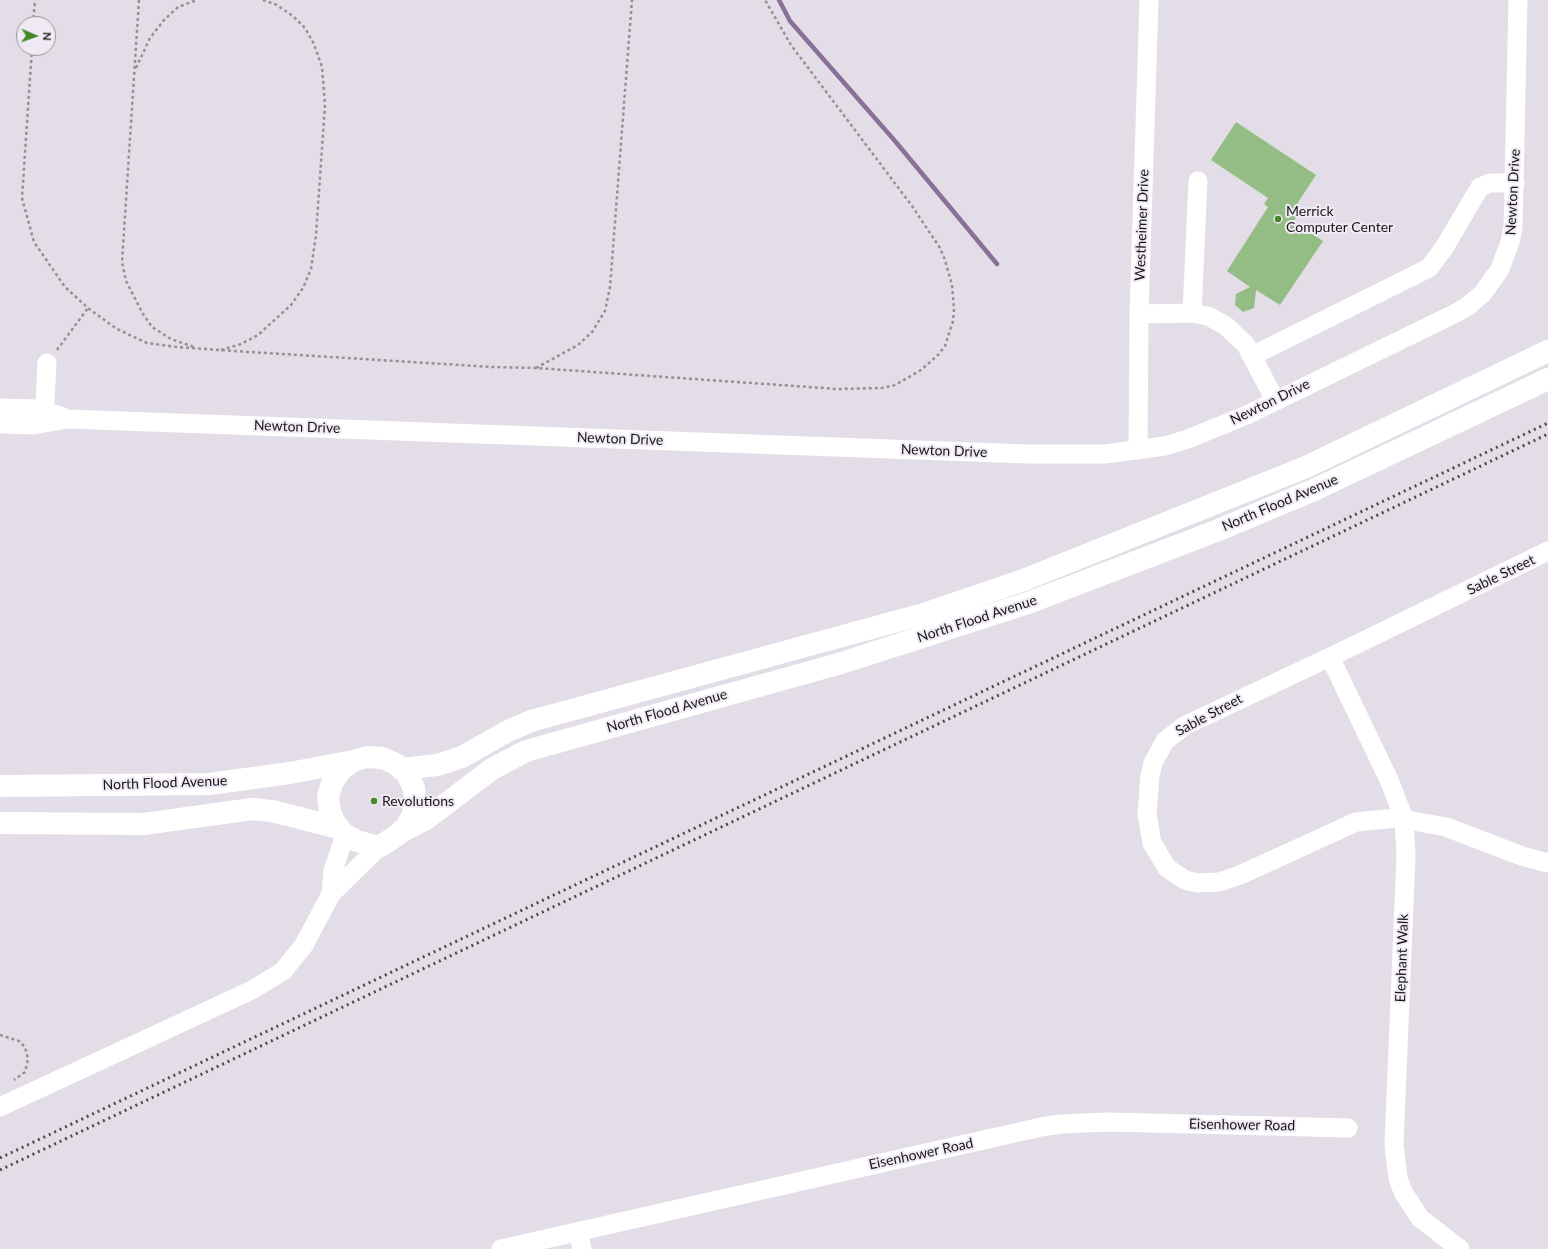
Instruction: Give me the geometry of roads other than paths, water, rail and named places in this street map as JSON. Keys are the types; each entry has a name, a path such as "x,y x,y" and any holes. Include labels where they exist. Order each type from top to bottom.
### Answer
{"main road":[{"name":"North Flood Avenue","path":"401,769 437,765 462,757 506,732 531,721 928,613 1021,581 1306,466 1548,351"},
{"name":"North Flood Avenue","path":"401,832 426,819 492,769 526,751 838,664 1028,603 1209,534 1309,492 1548,379"},
{"path":"0,823 144,824 252,809 272,811 342,832 357,841 379,847 401,832 406,827 413,815 415,802 414,788 407,774 396,764 382,758 367,757 353,761 341,770 332,783 328,797 330,812 342,832"},
{"name":"North Flood Avenue","path":"0,786 82,787 209,784 290,773 353,761"}],"street":[{"name":"Westheimer Drive","path":"1138,450 1139,314 1149,0"},
{"name":"Newton Drive","path":"0,424 33,425 44,418 1021,454 1106,454 1165,446 1188,439 1249,414 1456,313 1468,306 1483,293 1500,269 1510,242 1515,211 1518,0"},
{"path":"1192,313 1198,181"},
{"path":"1252,356 1429,268 1444,248 1480,187 1490,183 1515,183"},
{"path":"1139,314 1192,313 1208,316 1226,326 1246,344 1275,400"},
{"path":"44,418 47,363"},
{"name":"Newton Drive","path":"0,408 35,409 44,418"},
{"name":"Sable Street","path":"1548,551 1184,726 1164,742 1152,763 1147,814 1152,843 1167,868 1175,875 1197,884 1219,882 1240,875 1342,827 1356,822 1382,819 1404,819 1446,827 1522,856 1548,863"},
{"name":"Elephant Walk","path":"1330,657 1390,782 1404,819 1406,855 1395,1138 1396,1162 1401,1185 1411,1206 1431,1227 1460,1249"},
{"path":"331,894 333,871 342,832"},
{"path":"0,1107 252,990 282,971 304,944 331,894 379,847"},
{"name":"Eisenhower Road","path":"501,1249 580,1241 841,1172 1061,1124 1109,1122 1348,1128"}],"waterway":[{"path":"779,0 790,21 895,141 997,264"}],"railway":[{"path":"0,1158 1548,423"},
{"path":"0,1170 1548,434"}],"place":[{"name":"Merrick Computer Center","path":"1278,219"},
{"name":"Revolutions","path":"374,801"}]}
